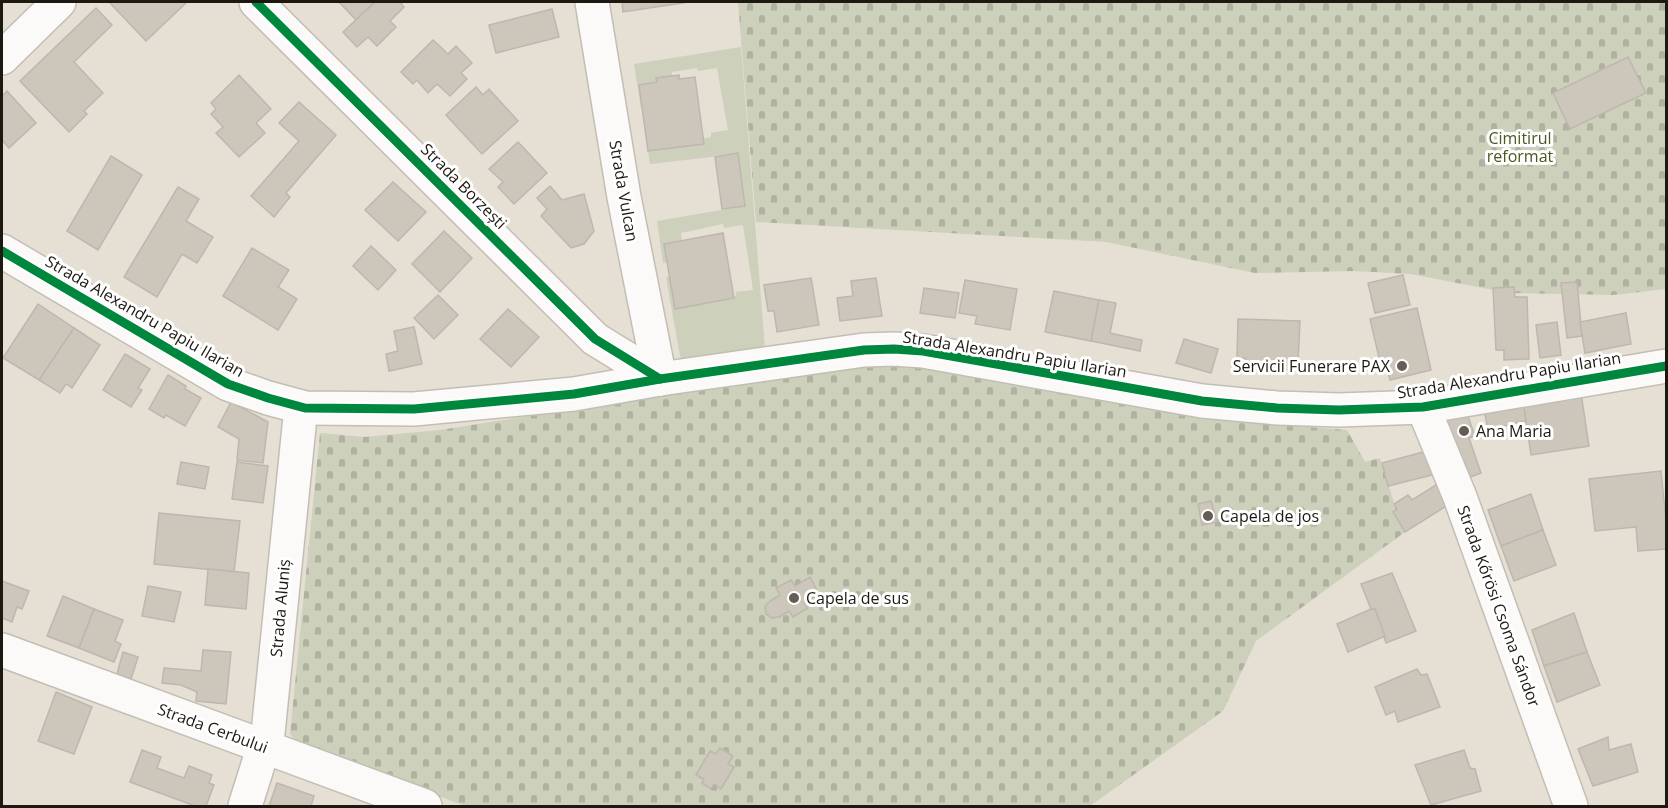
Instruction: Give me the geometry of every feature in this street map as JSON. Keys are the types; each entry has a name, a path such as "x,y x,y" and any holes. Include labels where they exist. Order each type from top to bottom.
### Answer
{"street":[{"path":"2,58 59,2"},
{"name":"Strada Borzești","path":"256,2 596,339 659,368"},
{"name":"Strada Vulcan","path":"592,2 624,197 659,368"},
{"name":"Strada Alexandru Papiu Ilarian","path":"2,251 228,384 299,407 414,409 574,394 659,368 894,349 923,351 1202,401 1277,408 1339,410 1423,407 1666,366"},
{"name":"Strada Aluniș","path":"245,807 268,733 300,417 299,407"},
{"name":"Strada Kőrösi Csoma Sándor","path":"1423,407 1460,497 1571,807"},
{"name":"Strada Cerbului","path":"2,650 425,807"}],"green space":[{"name":"Cimitirul reformat","path":"738,2 1666,2 1666,289 1613,295 1509,293 1410,274 1354,271 1255,273 1106,242 756,222"},
{"path":"741,47 765,349 682,360 666,277 687,274 708,301 736,296 736,292 753,290 743,225 724,228 723,224 681,233 684,259 663,263 657,221 745,206 738,154 650,164 643,119 663,115 686,142 711,137 711,133 728,130 717,68 672,72 672,76 656,79 661,105 641,108 634,64"},
{"path":"863,363 894,363 1022,383 1218,420 1347,430 1365,462 1380,458 1397,509 1393,513 1405,532 1256,641 1223,711 1090,806 465,806 300,744 290,734 320,433 364,437 440,430"}],"building":[{"path":"111,2 187,2 146,41"},
{"path":"339,2 375,2 356,20"},
{"path":"375,2 403,2 401,4 404,7 390,21 396,27 377,46 368,37 357,47 343,32"},
{"path":"622,2 682,2 683,3 623,12"},
{"path":"96,8 112,25 74,62 103,93 84,111 87,114 69,132 20,81"},
{"path":"552,9 559,37 496,53 489,25"},
{"path":"433,40 448,54 456,46 472,63 461,73 467,79 450,96 437,84 428,93 417,80 413,84 401,72"},
{"path":"1628,57 1646,93 1570,129 1553,93"},
{"path":"239,75 271,109 256,123 265,133 239,157 216,133 223,127 211,114 216,109 211,103"},
{"path":"679,75 679,79 695,77 704,144 648,151 639,85 657,82 656,78"},
{"path":"476,87 483,95 489,89 518,121 482,154 446,115"},
{"path":"7,91 36,123 9,148 2,140 2,96"},
{"path":"299,102 336,135 286,193 290,197 274,217 251,196 299,141 279,123"},
{"path":"518,142 547,173 514,204 498,187 503,182 489,169"},
{"path":"738,153 745,206 722,209 715,157"},
{"path":"111,156 142,175 98,250 67,231"},
{"path":"393,182 426,212 398,241 365,210"},
{"path":"550,186 562,200 584,194 594,231 584,244 571,248 541,216 547,209 537,198"},
{"path":"178,187 199,199 186,221 213,237 197,263 182,254 157,297 124,277"},
{"path":"444,231 472,258 440,292 412,264"},
{"path":"723,233 734,298 675,309 664,244"},
{"path":"371,246 396,270 378,290 353,266"},
{"path":"252,248 289,270 278,287 297,299 278,330 223,296"},
{"path":"1403,275 1410,305 1375,313 1368,283"},
{"path":"811,278 819,325 777,332 774,311 768,311 764,285"},
{"path":"876,278 882,316 840,321 837,298 853,296 851,281"},
{"path":"965,280 1017,289 1010,330 975,324 977,316 959,313"},
{"path":"1577,282 1582,336 1567,338 1561,283"},
{"path":"1514,287 1515,297 1527,297 1529,359 1504,360 1504,350 1496,350 1493,288"},
{"path":"924,288 959,293 955,318 920,313"},
{"path":"1054,291 1099,300 1091,341 1045,332"},
{"path":"438,295 458,315 434,339 414,318"},
{"path":"1099,300 1116,303 1110,333 1142,340 1140,351 1091,341"},
{"path":"38,304 74,328 39,380 3,358"},
{"path":"1417,308 1431,370 1390,380 1387,368 1382,370 1370,319"},
{"path":"508,309 539,337 511,367 480,339"},
{"path":"1626,313 1631,344 1585,353 1580,322"},
{"path":"1238,319 1300,321 1298,363 1289,363 1289,370 1246,369 1246,358 1237,358"},
{"path":"1557,322 1561,355 1540,358 1536,325"},
{"path":"414,327 422,364 389,371 386,354 398,351 394,331"},
{"path":"74,328 100,345 72,388 66,384 60,393 39,380"},
{"path":"1184,339 1218,349 1211,373 1176,363"},
{"path":"125,354 150,369 138,388 142,390 131,407 103,390"},
{"path":"168,375 201,398 185,426 166,415 164,418 149,409"},
{"path":"1581,393 1589,446 1531,455 1523,402"},
{"path":"231,402 268,422 263,463 237,460 239,439 218,427"},
{"path":"1523,402 1526,421 1488,429 1484,410"},
{"path":"1465,408 1475,436 1469,438 1481,473 1462,480 1440,417"},
{"path":"1427,451 1436,474 1388,486 1382,463"},
{"path":"181,462 209,467 205,489 177,484"},
{"path":"237,462 268,466 263,503 232,499"},
{"path":"1661,471 1666,549 1638,551 1636,527 1595,531 1589,479"},
{"path":"1439,483 1448,505 1405,532 1393,512 1397,509 1394,504 1408,495 1412,500"},
{"path":"1531,494 1543,530 1501,546 1488,510"},
{"name":"Capela de jos","path":"1211,501 1217,522 1202,525 1198,504"},
{"path":"159,513 240,521 234,572 154,564"},
{"path":"1543,530 1556,565 1514,581 1501,546"},
{"path":"208,569 249,573 246,609 205,605"},
{"path":"1392,573 1416,631 1386,643 1375,609 1371,609 1361,584"},
{"name":"Capela de sus","path":"810,577 819,594 804,603 808,608 793,617 789,611 772,618 766,614 765,606 780,595 776,588 791,580 795,586"},
{"path":"2,581 29,591 22,609 17,607 12,622 2,618"},
{"path":"148,586 181,592 174,622 142,616"},
{"path":"63,596 94,609 79,648 47,636"},
{"path":"94,609 123,620 115,641 121,644 114,662 79,648"},
{"path":"1375,609 1385,636 1348,652 1337,624"},
{"path":"1574,613 1587,652 1544,666 1532,630"},
{"path":"203,650 231,652 226,704 196,701 197,692 181,685 162,683 164,668 201,671"},
{"path":"123,652 138,657 131,679 117,674"},
{"path":"1587,652 1600,685 1557,702 1544,666"},
{"path":"1417,669 1421,675 1427,674 1440,707 1398,722 1395,711 1386,715 1375,687"},
{"path":"56,692 92,707 74,754 38,741"},
{"path":"1608,737 1609,750 1631,744 1638,772 1593,786 1578,749"},
{"path":"720,748 733,756 728,764 734,767 721,789 714,784 711,789 702,783 704,779 696,775 710,751 716,754"},
{"path":"142,750 161,757 157,768 184,778 189,766 212,775 209,783 214,785 206,806 195,806 130,782"},
{"path":"1464,750 1470,768 1475,769 1481,791 1431,805 1415,765"},
{"path":"277,783 314,796 311,806 269,806"}],"cycle path":[{"path":"256,2 595,339 660,379"},
{"path":"2,251 228,384 305,408 414,409 574,394 660,379 864,350 894,349 923,351 1202,401 1277,408 1339,410 1423,407 1666,366"}],"place":[{"name":"Servicii Funerare PAX","path":"1402,366"},
{"name":"Ana Maria","path":"1464,431"},
{"name":"Capela de jos","path":"1208,516"},
{"name":"Capela de sus","path":"794,598"}]}
